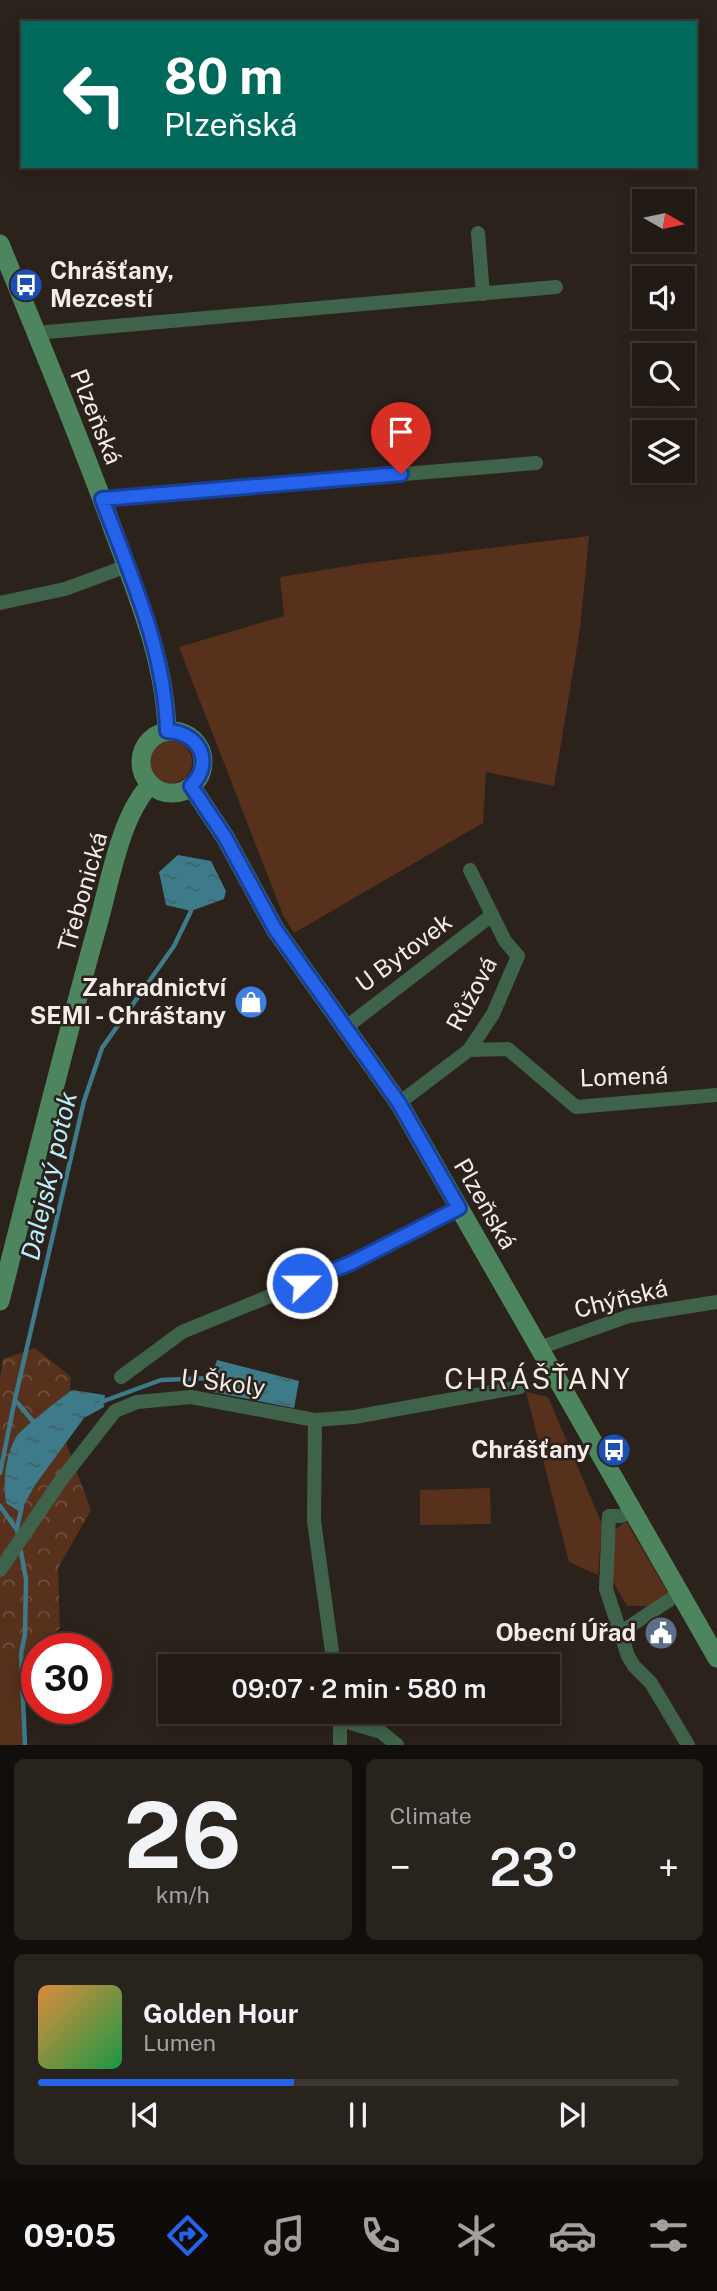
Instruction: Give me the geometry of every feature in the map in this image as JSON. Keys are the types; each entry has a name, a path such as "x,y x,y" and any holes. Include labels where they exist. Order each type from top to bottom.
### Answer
{"main road":[{"name":"Plzeňská","path":"0,244 102,499 151,634 165,698 167,731"},
{"path":"167,731 188,736 196,742 201,751 201,771 191,786 180,792 169,793 150,785 141,767 144,747 150,739 167,731"},
{"name":"Třebonická","path":"0,1301 124,834 150,785"},
{"name":"Plzeňská","path":"191,786 225,837 275,929 399,1103 717,1658"}],"street":[{"path":"478,233 483,294"},
{"path":"36,333 556,287"},
{"path":"102,499 536,463"},
{"path":"0,603 65,589 127,566"},
{"path":"470,870 492,915"},
{"name":"U Bytovek","path":"345,1028 492,915"},
{"name":"Růžová","path":"399,1103 469,1050 493,1014 518,956 505,941 492,915"},
{"name":"Lomená","path":"469,1050 508,1049 576,1107 717,1095"},
{"path":"121,1377 182,1332 351,1263 459,1208"},
{"name":"Chýňská","path":"539,1348 629,1316 717,1301"},
{"name":"U Školy","path":"0,1570 61,1480 115,1411 136,1402 191,1397 315,1420 354,1417 520,1387"},
{"path":"315,1420 314,1521 332,1654"},
{"path":"632,1511 621,1516 609,1516 606,1589 628,1656 651,1683 688,1745"},
{"path":"621,1632 680,1593"},
{"path":"340,1724 340,1745"},
{"path":"360,1724 381,1732 397,1745"}],"green space":[{"path":"589,536 580,629 554,786 486,772 483,823 294,933 283,915 179,647 284,616 280,577 367,563"},
{"path":"171,741 186,747 192,762 186,777 171,783 156,777 150,762 156,747"},
{"path":"35,1348 71,1377 66,1443 91,1510 58,1568 60,1628 55,1633 21,1633 21,1664 0,1669 0,1378 3,1359"},
{"path":"526,1392 548,1397 602,1524 598,1575 569,1562"},
{"path":"490,1488 491,1524 420,1525 420,1490"},
{"path":"626,1521 668,1593 649,1606 627,1606 613,1582 611,1533"},
{"path":"19,1666 21,1724 24,1724 26,1745 0,1745 0,1669"}],"water":[{"path":"178,855 211,861 226,891 224,899 191,911 166,905 159,872"},
{"path":"217,1360 299,1381 294,1408 207,1391"},
{"path":"72,1390 105,1395 104,1407 84,1418 35,1485 20,1512 6,1503 6,1469 12,1444 26,1426"}],"waterway":[{"name":"Dalejský potok","path":"0,1473 84,1101 102,1048 174,946 191,911"},
{"path":"101,1402 161,1380 212,1378"},
{"path":"15,1400 37,1426"},
{"name":"Dalejský potok","path":"0,1506 18,1535"},
{"path":"17,1528 22,1506"},
{"name":"Dalejský potok","path":"20,1547 26,1579 25,1634 21,1654 25,1745"}],"place":[{"name":"Chrášťany, Mezcestí","path":"26,285"},
{"name":"Zahradnictví SEMI - Chráštany","path":"251,1002"},
{"name":"Chrášťany","path":"614,1450"},
{"name":"Obecní Úřad","path":"661,1633"}],"district":[{"name":"CHRÁŠŤANY","path":"538,1379"}],"route":[{"path":"302,1283 351,1263 459,1208 399,1103 275,929 225,837 196,796 191,786 197,781 201,771 201,751 196,742 188,736 167,731 165,698 151,634 102,499 401,474"}]}
